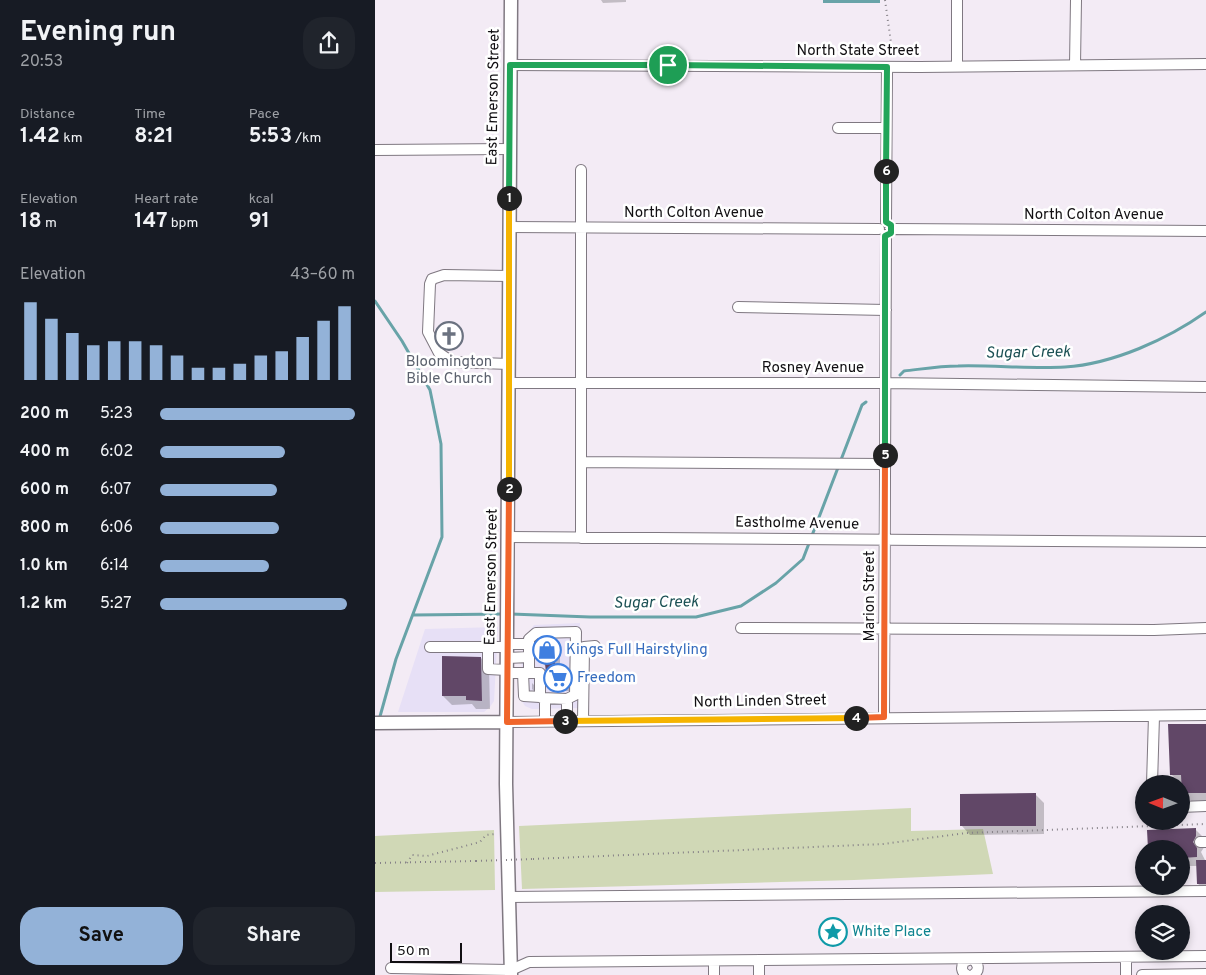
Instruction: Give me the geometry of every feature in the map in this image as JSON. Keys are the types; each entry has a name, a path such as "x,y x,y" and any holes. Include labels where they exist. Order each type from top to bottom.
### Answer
{"main road":[{"name":"East Emerson Street","path":"511,0 507,832 514,973"},
{"name":"North Linden Street","path":"375,723 507,722"}],"street":[{"path":"957,0 957,66"},
{"path":"1075,65 1076,0"},
{"name":"North State Street","path":"510,65 890,67 1206,64"},
{"name":"Marion Street","path":"884,717 885,229 886,128 890,67"},
{"path":"838,128 886,128"},
{"path":"375,150 510,149"},
{"path":"581,170 581,538"},
{"name":"North Colton Avenue","path":"509,227 1206,231"},
{"path":"509,276 444,275 432,279 430,284 428,332 439,353 452,362 509,364"},
{"path":"738,307 886,310"},
{"name":"Rosney Avenue","path":"509,383 885,383 1206,387"},
{"path":"581,462 885,464"},
{"name":"Eastholme Avenue","path":"509,537 1206,542"},
{"path":"741,628 1154,630 1206,628"},
{"path":"576,632 575,695 567,699 524,696 523,690 529,657 529,639 536,633 576,632"},
{"path":"488,647 487,670 507,654 529,644"},
{"path":"430,646 488,647 507,654 529,657"},
{"path":"583,720 584,647 595,646"},
{"path":"507,654 526,673 540,674 545,721"},
{"path":"507,690 523,690"},
{"path":"567,699 567,721"},
{"name":"North Linden Street","path":"507,722 1206,715"},
{"path":"1152,775 1154,716"},
{"path":"1190,807 1206,806"},
{"path":"509,897 1206,891"},
{"path":"391,968 514,973 529,962 1206,956"},
{"path":"1126,957 1126,975"},
{"path":"967,975 963,972 962,967 964,962 971,959"},
{"path":"971,959 976,962 978,967 977,972 973,975"},
{"path":"714,960 714,975"},
{"path":"759,960 759,975"},
{"path":"1143,975 1206,974"}],"path":[{"path":"885,0 890,67"},
{"path":"375,863 533,859 883,844 966,833 1206,824"},
{"path":"407,863 412,855 427,856 480,842 486,835 507,832"}],"shaded area":[{"path":"580,623 579,708 532,709 525,706 520,698 523,639 534,625"},
{"path":"498,627 494,701 490,707 484,712 398,712 425,629"}],"green space":[{"path":"911,808 911,831 983,829 993,874 854,880 522,889 519,826"},
{"path":"494,830 495,890 375,892 375,836"}],"water":[{"path":"823,0 880,0 880,3 823,3"}],"building":[{"path":"555,639 555,670 569,670 567,686 547,686 545,662 539,662 539,640"},
{"path":"442,656 481,657 482,701 466,700 466,696 442,696"},
{"path":"1168,724 1206,724 1206,793 1190,793 1190,775 1170,775"},
{"path":"1036,793 1036,826 960,826 960,794"},
{"path":"1190,828 1196,828 1196,836 1193,842 1197,848 1197,857 1190,857 1190,840 1148,840 1147,830 1190,830"},
{"path":"1196,860 1206,860 1206,884 1197,884"}],"waterway":[{"name":"Sugar Creek","path":"375,301 402,341 430,390 441,444 442,537 396,659 379,720"},
{"name":"Sugar Creek","path":"900,375 904,371 945,367 1065,367 1083,365 1102,361 1139,348 1175,332 1206,312"},
{"name":"Sugar Creek","path":"511,614 590,617 696,617 741,606 776,583 803,559 862,405 866,402"},
{"name":"Sugar Creek","path":"413,615 505,614"}],"place":[{"name":"Bloomington Bible Church","path":"449,336"},
{"name":"Kings Full Hairstyling","path":"547,650"},
{"name":"Freedom","path":"558,678"},
{"name":"White Place","path":"833,932"}],"route":[{"path":"510,65 668,65 887,67 886,222 891,225 892,229 891,233 885,236 884,717 507,722 510,65"}]}
